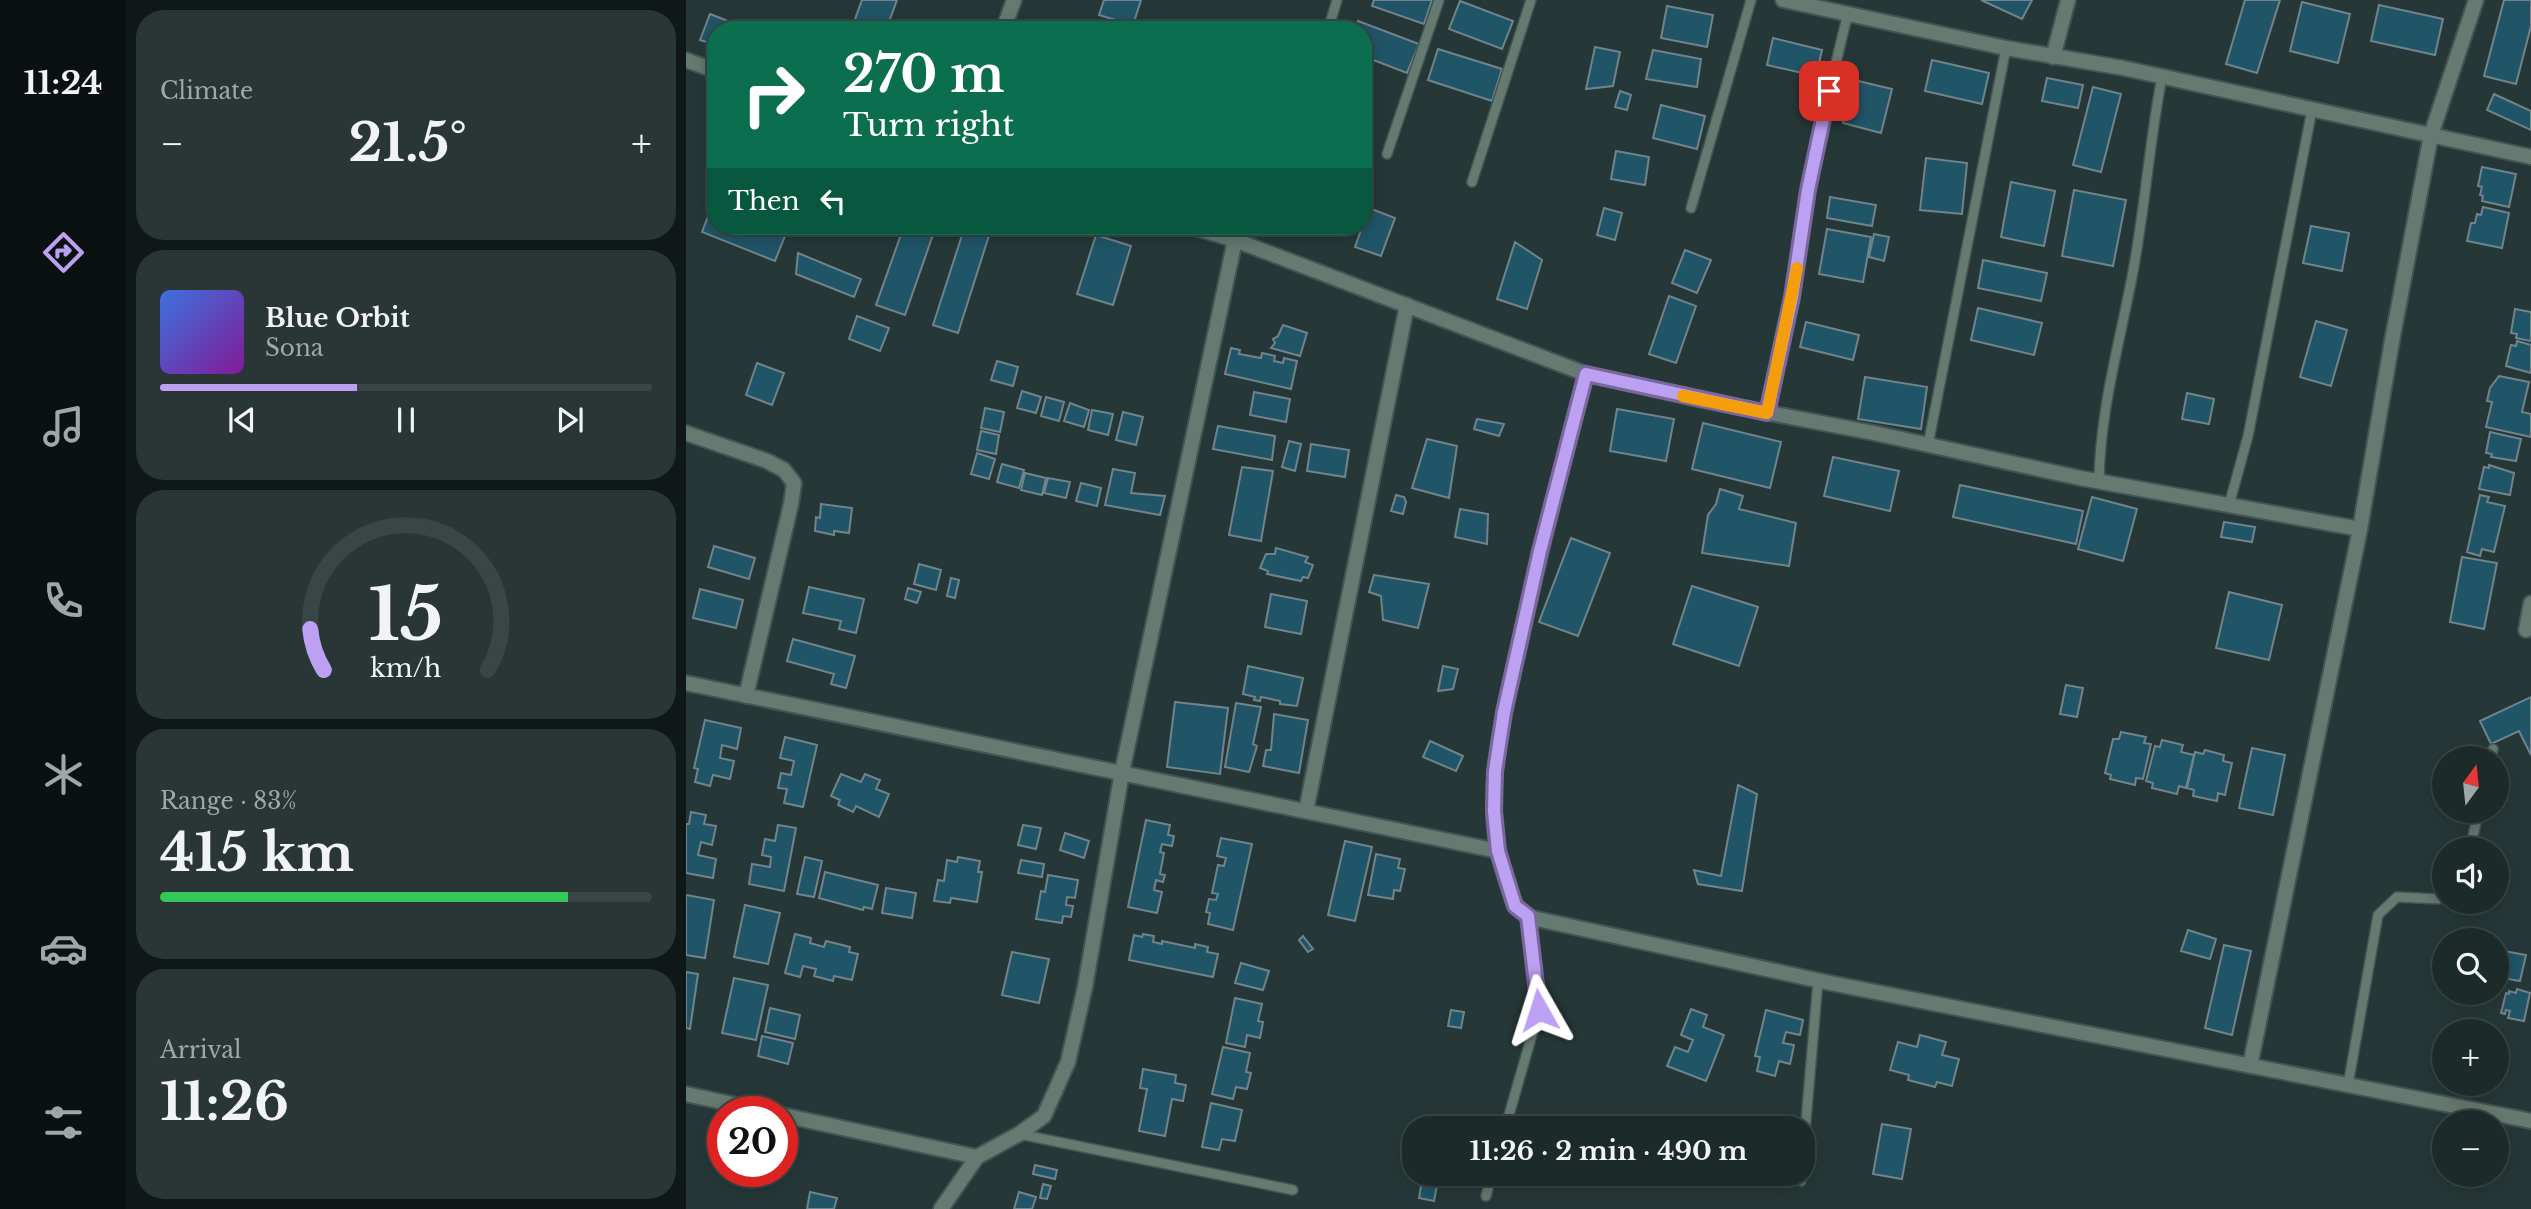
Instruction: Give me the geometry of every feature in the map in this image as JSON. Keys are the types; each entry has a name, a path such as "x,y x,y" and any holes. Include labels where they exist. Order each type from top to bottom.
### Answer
{"street":[{"path":"1006,21 1014,0"},
{"path":"1783,0 1809,3 2006,48 2162,77 2531,157"},
{"path":"2053,57 2068,0"},
{"path":"2250,1066 2360,529 2431,135 2476,0"},
{"path":"686,60 707,68"},
{"path":"1219,235 1586,374 2099,481 2360,529"},
{"path":"941,1209 977,1157 1019,1134 1044,1116 1068,1062 1085,987 1122,772 1235,240"},
{"path":"1306,811 1407,305"},
{"path":"1586,374 1540,551 1504,712 1495,771 1494,811 1498,851 1515,906 1528,916 1818,981 2531,1121"},
{"path":"686,433 767,461 784,470 794,483 792,504 746,696"},
{"path":"2526,630 2531,603"},
{"path":"686,683 1498,851"},
{"path":"686,1094 707,1099"},
{"path":"798,1118 977,1157"}],"lane":[{"path":"1331,21 1337,0"},
{"path":"1387,154 1439,0"},
{"path":"1472,182 1531,0"},
{"path":"1691,208 1751,0"},
{"path":"1767,413 1792,297 1808,190 1847,13"},
{"path":"1928,445 2006,48"},
{"path":"2099,481 2099,444 2103,418 2133,275 2151,133 2162,77"},
{"path":"2230,505 2248,436 2312,110"},
{"path":"2348,1085 2378,915 2397,897 2432,899"},
{"path":"1509,1116 1539,1010 1528,916"},
{"path":"1806,1116 1818,981"},
{"path":"1019,1134 1293,1190"},
{"path":"1486,1196 1489,1186"}],"building":[{"path":"862,0 897,0 889,21 854,21"},
{"path":"1104,0 1141,0 1134,21 1119,21 1099,15"},
{"path":"1374,0 1432,0 1424,24 1372,6"},
{"path":"1981,0 2032,0 2022,19"},
{"path":"2245,0 2280,0 2257,73 2226,64"},
{"path":"2504,0 2531,0 2531,26 2516,84 2484,76"},
{"path":"1460,1 1513,21 1502,49 1449,29"},
{"path":"2302,2 2350,14 2338,63 2290,51"},
{"path":"2379,5 2443,19 2435,55 2371,41"},
{"path":"1667,6 1713,15 1707,47 1661,38"},
{"path":"710,14 728,21 707,21"},
{"path":"707,22 707,42 700,40"},
{"path":"1372,26 1419,44 1407,73 1372,59"},
{"path":"1773,38 1822,50 1816,76 1767,65"},
{"path":"1595,47 1620,52 1613,86 1586,89"},
{"path":"1438,49 1502,69 1492,101 1428,80"},
{"path":"1653,50 1701,59 1697,87 1646,79"},
{"path":"1932,60 1989,73 1982,104 1925,91"},
{"path":"2047,78 2083,85 2078,108 2042,101"},
{"path":"1854,80 1892,89 1881,133 1843,123"},
{"path":"2093,87 2121,94 2101,172 2073,165"},
{"path":"1620,91 1631,95 1627,110 1615,107"},
{"path":"2494,94 2531,111 2531,130 2487,110"},
{"path":"1661,105 1705,116 1697,149 1653,138"},
{"path":"1616,151 1649,157 1645,185 1611,179"},
{"path":"1926,158 1967,163 1962,214 1920,210"},
{"path":"2482,167 2516,174 2509,207 2482,201 2482,187 2478,186"},
{"path":"2011,182 2055,191 2044,246 2001,237"},
{"path":"2074,190 2126,200 2113,266 2062,256"},
{"path":"1830,197 1876,205 1872,226 1827,218"},
{"path":"2483,207 2509,213 2502,248 2467,241 2471,223 2475,223 2477,214 2481,215"},
{"path":"1604,208 1622,213 1615,240 1597,235"},
{"path":"1372,209 1395,218 1381,256 1355,247 1359,235 1372,235"},
{"path":"707,219 707,234 702,232"},
{"path":"2311,226 2349,233 2342,271 2303,263"},
{"path":"1827,229 1871,237 1863,282 1819,274"},
{"path":"1874,234 1889,237 1884,261 1869,257"},
{"path":"710,235 785,235 775,261"},
{"path":"901,235 933,235 905,315 876,305"},
{"path":"962,235 989,235 958,333 933,325"},
{"path":"1096,235 1131,246 1113,305 1077,294"},
{"path":"1515,242 1542,260 1527,309 1497,299"},
{"path":"1685,250 1711,260 1697,293 1672,283"},
{"path":"798,253 861,279 854,297 796,274"},
{"path":"1983,260 2047,273 2041,301 1978,288"},
{"path":"1669,296 1696,306 1676,363 1649,354"},
{"path":"1978,308 2042,323 2034,355 1971,340"},
{"path":"2515,309 2531,312 2531,341 2516,338 2517,334 2511,333"},
{"path":"857,316 889,328 880,351 849,339"},
{"path":"2316,321 2347,330 2331,386 2300,377"},
{"path":"1806,322 1859,335 1853,360 1800,347"},
{"path":"1283,325 1307,333 1300,356 1271,348 1275,343 1273,339 1278,336"},
{"path":"2517,341 2531,345 2531,373 2506,366 2511,345 2516,346"},
{"path":"1231,348 1240,350 1239,354 1261,358 1262,353 1275,356 1274,361 1283,363 1284,358 1297,361 1291,389 1225,374"},
{"path":"997,361 1018,367 1013,386 991,380"},
{"path":"757,363 784,373 772,405 746,395"},
{"path":"2499,376 2529,382 2522,412 2531,414 2531,437 2486,427 2492,402 2487,401 2490,388"},
{"path":"1865,377 1927,387 1921,429 1858,419"},
{"path":"1022,391 1041,397 1036,413 1017,408"},
{"path":"1254,392 1290,399 1286,422 1250,415"},
{"path":"2187,393 2214,399 2209,424 2182,419"},
{"path":"1046,397 1064,402 1059,421 1041,416"},
{"path":"1070,403 1089,410 1084,427 1064,421"},
{"path":"985,408 1004,412 1000,432 981,428"},
{"path":"1617,409 1674,419 1666,461 1610,451"},
{"path":"1092,410 1113,414 1108,435 1088,430"},
{"path":"1123,412 1143,417 1136,445 1116,440"},
{"path":"1477,419 1504,424 1499,436 1474,429"},
{"path":"1703,423 1781,442 1770,488 1692,469"},
{"path":"1218,426 1275,436 1272,460 1213,449"},
{"path":"981,431 999,435 996,454 977,450"},
{"path":"2490,432 2521,439 2516,461 2491,457 2492,454 2486,453"},
{"path":"1427,439 1457,446 1449,498 1412,488"},
{"path":"1289,441 1301,444 1295,471 1282,467"},
{"path":"1311,444 1349,450 1345,477 1307,471"},
{"path":"977,453 995,459 989,479 971,474"},
{"path":"1833,457 1899,471 1890,511 1824,496"},
{"path":"1002,464 1024,470 1019,488 997,482"},
{"path":"2489,465 2514,473 2510,495 2479,489 2484,467 2489,468"},
{"path":"1242,467 1273,471 1261,541 1229,535"},
{"path":"1113,469 1135,473 1131,493 1165,496 1160,515 1105,505"},
{"path":"1025,473 1046,478 1042,495 1021,490"},
{"path":"1048,478 1070,482 1066,498 1044,493"},
{"path":"1081,483 1101,488 1097,506 1076,501"},
{"path":"1960,485 2083,511 2076,544 1953,517"},
{"path":"1720,489 1743,496 1739,509 1796,523 1789,566 1702,553 1708,515 1716,504"},
{"path":"1396,495 1404,497 1406,502 1403,514 1391,511"},
{"path":"2480,495 2489,497 2487,502 2505,506 2494,552 2482,549 2480,556 2467,552"},
{"path":"2092,497 2137,509 2123,561 2078,549"},
{"path":"821,504 852,508 849,533 834,531 834,535 815,531"},
{"path":"1460,509 1488,514 1487,544 1455,537"},
{"path":"2224,522 2255,527 2252,542 2221,537"},
{"path":"1571,538 1610,553 1578,636 1539,622"},
{"path":"714,546 755,558 749,579 708,567"},
{"path":"1276,548 1308,557 1305,562 1313,565 1308,578 1303,577 1301,581 1267,574 1268,571 1260,568 1266,554 1275,554"},
{"path":"2462,557 2497,563 2484,629 2450,622"},
{"path":"919,564 941,570 936,590 914,584"},
{"path":"1374,575 1429,584 1418,628 1383,620 1381,596 1369,592"},
{"path":"951,578 959,580 955,598 947,596"},
{"path":"1692,586 1758,607 1739,666 1673,644"},
{"path":"809,587 864,599 856,633 839,629 841,621 803,613"},
{"path":"908,588 921,592 917,603 905,599"},
{"path":"700,589 743,600 736,628 693,618"},
{"path":"2229,592 2282,605 2269,660 2216,648"},
{"path":"1271,594 1307,601 1301,634 1265,627"},
{"path":"793,639 855,656 846,688 831,684 834,674 787,661"},
{"path":"1248,666 1303,678 1297,706 1280,704 1280,701 1261,697 1260,701 1254,700 1255,697 1243,694"},
{"path":"1443,666 1458,669 1453,689 1438,691"},
{"path":"2066,685 2083,688 2077,717 2060,714"},
{"path":"2531,697 2531,755 2519,731 2491,744 2480,721"},
{"path":"1175,702 1228,708 1220,774 1167,767"},
{"path":"1236,703 1261,707 1253,744 1257,746 1249,772 1225,767"},
{"path":"1274,714 1308,720 1299,773 1263,766 1266,750 1271,750"},
{"path":"705,720 741,728 737,749 722,745 720,758 734,761 730,779 713,775 710,786 695,782 698,769 694,768"},
{"path":"2121,732 2146,737 2144,743 2151,744 2143,779 2136,778 2135,785 2110,779 2111,775 2105,773 2113,739 2119,739"},
{"path":"785,737 817,745 803,807 784,803 787,789 778,788 781,773 791,775 794,761 780,758"},
{"path":"2162,740 2183,745 2181,752 2194,755 2186,788 2179,786 2177,794 2152,788 2153,783 2146,781 2155,746 2160,747"},
{"path":"1430,741 1463,756 1456,771 1423,757"},
{"path":"2252,748 2285,755 2273,815 2239,808"},
{"path":"2205,750 2224,755 2223,761 2232,763 2225,795 2218,793 2217,801 2193,796 2194,790 2187,788 2195,752 2203,754"},
{"path":"841,774 861,782 865,774 880,780 876,789 889,794 879,817 856,806 853,812 838,805 840,800 831,796"},
{"path":"1738,785 1757,794 1742,891 1698,884 1694,870 1721,876"},
{"path":"691,812 706,815 704,824 716,826 712,845 701,842 698,855 716,859 713,878 686,873 686,824 689,824"},
{"path":"1146,820 1170,825 1168,835 1174,836 1172,846 1162,844 1160,852 1164,853 1160,874 1165,875 1163,882 1156,880 1154,890 1162,892 1157,913 1128,907"},
{"path":"778,825 796,828 784,891 749,884 752,864 770,867 771,857 762,855 765,839 775,841"},
{"path":"1023,825 1041,828 1036,849 1018,845"},
{"path":"1065,833 1089,841 1084,858 1060,850"},
{"path":"1221,838 1252,844 1233,930 1208,924 1210,913 1206,912 1209,899 1216,900 1218,894 1212,893 1218,865 1224,866 1226,858 1217,856"},
{"path":"1345,841 1372,847 1355,921 1328,915"},
{"path":"1376,854 1400,859 1398,868 1405,869 1400,891 1394,890 1393,899 1368,895"},
{"path":"805,857 822,861 814,897 797,894"},
{"path":"958,857 980,861 978,872 982,872 977,902 951,898 950,903 934,901 938,880 944,881 947,860 957,862"},
{"path":"1021,860 1044,864 1042,877 1018,873"},
{"path":"825,872 878,885 872,909 864,907 863,910 819,898"},
{"path":"1048,875 1078,880 1075,898 1067,897 1066,905 1073,906 1071,917 1063,916 1062,923 1036,919 1041,891 1045,892"},
{"path":"886,888 916,893 912,918 882,913"},
{"path":"686,895 714,900 705,958 686,955"},
{"path":"745,905 780,913 768,964 734,957"},
{"path":"2188,930 2216,939 2210,959 2181,951"},
{"path":"795,934 811,938 810,943 824,947 826,941 850,947 849,952 858,954 852,980 834,976 833,981 814,976 816,969 803,966 800,977 785,973"},
{"path":"1143,934 1154,936 1153,942 1162,944 1162,941 1195,948 1195,944 1208,947 1207,952 1218,954 1213,977 1129,960 1134,935 1142,937"},
{"path":"1303,936 1313,949 1308,952 1299,940"},
{"path":"2224,945 2251,951 2232,1035 2205,1028"},
{"path":"1012,952 1049,959 1039,1003 1002,995"},
{"path":"2509,952 2526,955 2520,981 2509,979"},
{"path":"1241,963 1269,971 1263,990 1235,983"},
{"path":"686,972 698,974 690,1029 686,1028"},
{"path":"734,978 768,985 756,1040 722,1033"},
{"path":"2517,989 2530,993 2524,1021 2508,1018 2510,1011 2501,1013 2503,1005 2509,1005 2509,991 2516,993"},
{"path":"1235,998 1262,1004 1258,1021 1263,1022 1260,1038 1247,1035 1245,1047 1226,1043"},
{"path":"770,1008 800,1015 795,1039 765,1032"},
{"path":"1691,1009 1707,1015 1703,1027 1724,1035 1706,1081 1667,1066 1675,1047 1688,1052 1693,1040 1681,1035"},
{"path":"1451,1010 1464,1012 1461,1028 1448,1026"},
{"path":"1766,1010 1803,1020 1800,1035 1786,1032 1783,1043 1794,1045 1790,1064 1779,1061 1775,1076 1757,1071 1760,1057 1755,1056"},
{"path":"1920,1035 1946,1042 1942,1055 1959,1059 1952,1086 1937,1082 1935,1087 1908,1080 1909,1075 1890,1070 1898,1042 1917,1047"},
{"path":"762,1036 793,1043 788,1064 758,1056"},
{"path":"1223,1047 1250,1053 1246,1072 1251,1073 1247,1089 1236,1087 1233,1099 1212,1094"},
{"path":"1143,1069 1176,1075 1175,1083 1186,1085 1183,1101 1172,1099 1165,1136 1139,1131 1147,1089 1140,1088"},
{"path":"1211,1103 1242,1110 1235,1141 1222,1139 1219,1150 1202,1147"},
{"path":"1882,1124 1911,1129 1902,1179 1873,1174"},
{"path":"1035,1165 1057,1170 1055,1179 1033,1174"},
{"path":"1043,1184 1051,1186 1047,1199 1040,1198"},
{"path":"1421,1186 1437,1186 1434,1201 1419,1198"},
{"path":"810,1192 837,1198 834,1209 807,1209"},
{"path":"1019,1192 1036,1197 1032,1209 1014,1209"}],"slow traffic":[{"path":"1683,396 1767,413 1797,268"}],"route":[{"path":"1539,1010 1528,916 1515,906 1498,851 1494,811 1495,771 1504,712 1540,551 1586,374 1767,413 1792,297 1808,190 1829,91"}]}
